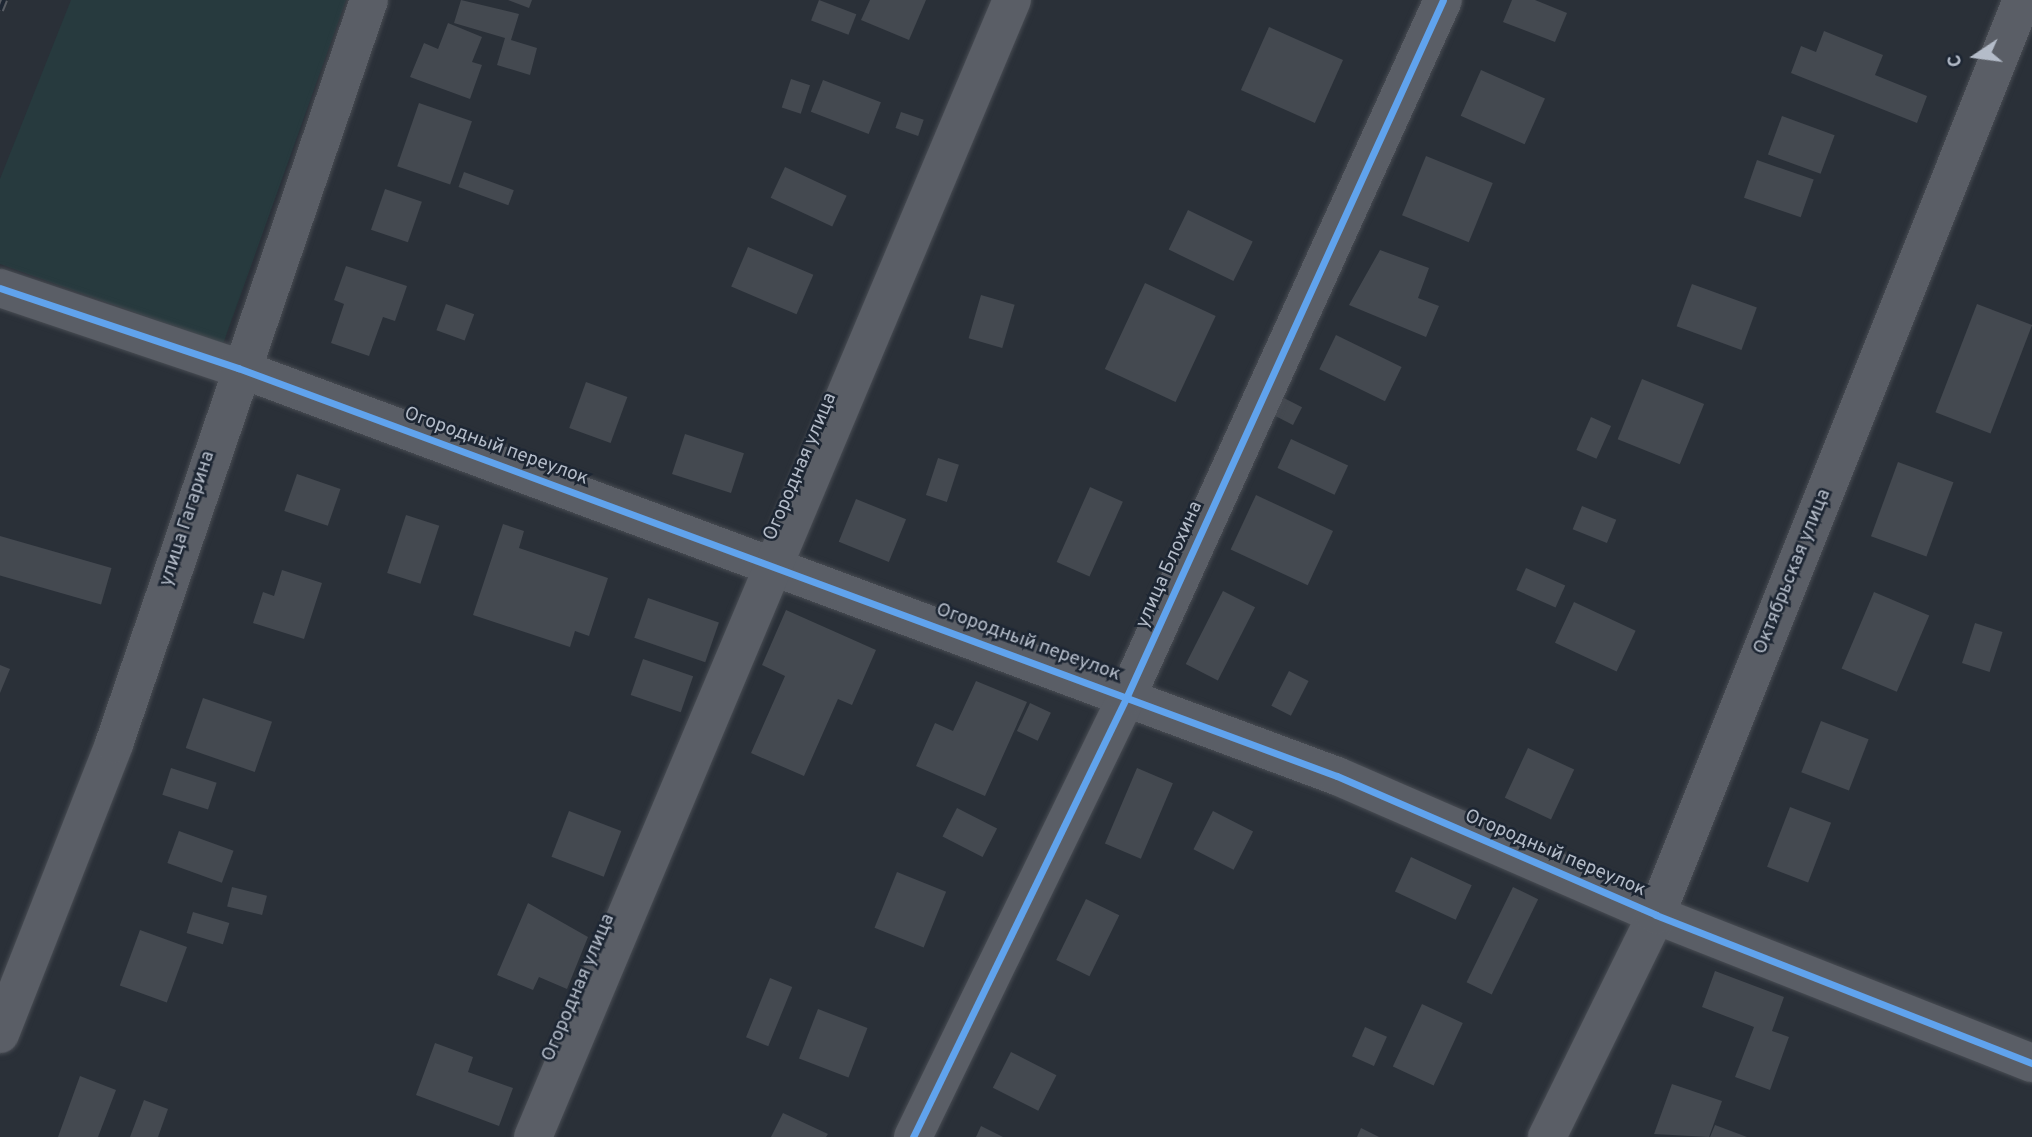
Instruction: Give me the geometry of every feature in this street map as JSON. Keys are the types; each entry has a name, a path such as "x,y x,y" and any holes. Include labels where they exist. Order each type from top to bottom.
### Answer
{"street":[{"name":"улица Гагарина","path":"0,1034 114,744 238,368 369,0"},
{"name":"Огородная улица","path":"533,1137 776,567 1012,0"},
{"name":"улица Блохина","path":"913,1137 1127,696 1443,0"},
{"name":"Октябрьская улица","path":"1547,1137 1656,915 2022,0"},
{"name":"Огородный переулок","path":"0,288 238,368 1337,776 1656,915 2032,1063"}],"green space":[{"path":"71,0 346,0 223,344 0,264 0,179"}],"building":[{"path":"461,0 519,14 511,40 537,48 530,75 497,65 505,38 454,23"},
{"path":"508,0 532,0 529,8"},
{"path":"819,0 856,14 848,35 811,21"},
{"path":"870,0 926,0 909,40 861,20"},
{"path":"1512,0 1535,0 1567,13 1555,42 1503,22"},
{"path":"448,23 482,37 472,62 482,65 470,99 410,77 424,43 438,49"},
{"path":"1269,27 1343,60 1315,123 1241,90"},
{"path":"1824,31 1883,55 1875,75 1927,96 1917,123 1791,73 1801,46 1816,52"},
{"path":"1481,70 1545,98 1525,144 1461,116"},
{"path":"791,79 810,85 801,114 782,108"},
{"path":"823,80 881,102 869,134 811,112"},
{"path":"419,103 472,121 450,185 397,166"},
{"path":"901,112 924,120 918,136 895,128"},
{"path":"1782,116 1835,135 1821,174 1768,155"},
{"path":"1426,156 1493,183 1469,242 1402,215"},
{"path":"1757,160 1814,180 1801,217 1744,198"},
{"path":"785,167 847,196 832,227 771,198"},
{"path":"464,172 514,190 508,205 459,187"},
{"path":"385,189 422,202 408,242 371,230"},
{"path":"1188,210 1253,242 1233,281 1169,250"},
{"path":"748,247 813,275 797,314 731,287"},
{"path":"1380,250 1429,268 1418,298 1439,306 1426,337 1349,305"},
{"path":"346,266 407,286 395,321 383,317 369,356 331,343 344,304 334,300"},
{"path":"1145,283 1216,316 1176,402 1105,369"},
{"path":"1692,284 1757,308 1741,350 1677,326"},
{"path":"981,295 1015,305 1002,348 969,338"},
{"path":"446,304 474,314 465,341 436,330"},
{"path":"1977,304 2032,325 1991,433 1935,412"},
{"path":"1336,335 1402,367 1385,401 1319,369"},
{"path":"1642,379 1704,404 1680,464 1618,439"},
{"path":"586,382 627,397 611,443 569,428"},
{"path":"1278,395 1302,407 1293,425 1269,413"},
{"path":"1591,417 1611,426 1596,459 1576,450"},
{"path":"685,434 744,453 731,493 672,474"},
{"path":"1291,439 1348,466 1335,495 1277,468"},
{"path":"938,458 959,465 947,502 926,495"},
{"path":"1898,462 1953,482 1926,556 1871,536"},
{"path":"297,474 340,489 328,526 284,511"},
{"path":"1090,487 1123,502 1090,577 1057,562"},
{"path":"1256,495 1333,531 1308,585 1231,549"},
{"path":"856,499 906,519 889,562 839,542"},
{"path":"1582,506 1616,520 1607,543 1573,529"},
{"path":"406,515 439,526 420,584 387,573"},
{"path":"503,524 524,531 519,548 608,578 589,636 575,631 570,647 473,615"},
{"path":"0,536 112,568 101,605 0,576"},
{"path":"1526,568 1565,585 1556,607 1516,590"},
{"path":"282,570 322,583 304,639 253,623 263,592 274,596"},
{"path":"1223,591 1255,607 1218,680 1186,664"},
{"path":"1874,592 1929,615 1897,692 1842,668"},
{"path":"648,598 719,622 705,662 634,638"},
{"path":"1574,602 1636,631 1617,672 1555,643"},
{"path":"786,610 876,650 852,705 838,699 804,776 751,753 785,676 762,665"},
{"path":"1975,623 2003,632 1990,672 1962,663"},
{"path":"643,659 693,676 681,712 631,695"},
{"path":"0,665 10,669 0,693"},
{"path":"1289,671 1309,681 1291,716 1271,706"},
{"path":"976,681 1027,702 985,796 916,766 935,723 953,731"},
{"path":"203,698 272,722 255,772 186,748"},
{"path":"1030,703 1051,713 1038,741 1017,731"},
{"path":"1821,721 1869,739 1849,791 1801,772"},
{"path":"1528,748 1574,770 1551,819 1505,798"},
{"path":"171,768 217,783 208,809 162,795"},
{"path":"1137,768 1173,783 1141,859 1105,843"},
{"path":"1790,807 1831,823 1808,883 1767,867"},
{"path":"957,808 997,828 983,857 942,837"},
{"path":"569,811 621,831 604,877 551,857"},
{"path":"1213,811 1253,831 1234,870 1193,849"},
{"path":"179,831 234,851 222,883 167,863"},
{"path":"1411,857 1472,885 1456,920 1395,891"},
{"path":"897,872 946,892 924,947 875,928"},
{"path":"232,887 267,896 262,915 227,906"},
{"path":"1513,887 1538,899 1492,995 1467,982"},
{"path":"1086,899 1119,915 1089,976 1056,960"},
{"path":"528,903 588,937 567,989 539,977 533,990 497,975"},
{"path":"193,912 229,923 223,944 187,933"},
{"path":"140,930 187,947 167,1003 120,985"},
{"path":"1715,971 1784,997 1772,1031 1789,1037 1770,1090 1735,1077 1754,1027 1702,1007"},
{"path":"770,978 792,987 768,1046 746,1037"},
{"path":"1422,1004 1463,1023 1434,1086 1393,1067"},
{"path":"818,1009 867,1028 848,1077 799,1058"},
{"path":"1365,1027 1387,1037 1374,1066 1352,1056"},
{"path":"435,1043 473,1057 468,1072 513,1088 499,1126 416,1095"},
{"path":"1011,1052 1056,1075 1038,1111 993,1088"},
{"path":"80,1076 116,1090 98,1137 58,1137"},
{"path":"1672,1084 1722,1101 1709,1137 1654,1134"},
{"path":"144,1100 168,1109 158,1137 130,1137"},
{"path":"783,1113 828,1134 826,1137 771,1137"},
{"path":"1715,1125 1747,1137 1710,1137"},
{"path":"981,1126 1003,1137 976,1137"},
{"path":"1361,1128 1379,1137 1357,1137"}],"railway":[{"path":"0,10 4,0"}],"cycle path":[{"path":"913,1137 1127,696 1443,0"},
{"path":"0,288 238,368 1337,776 1656,915 2032,1063"}]}
